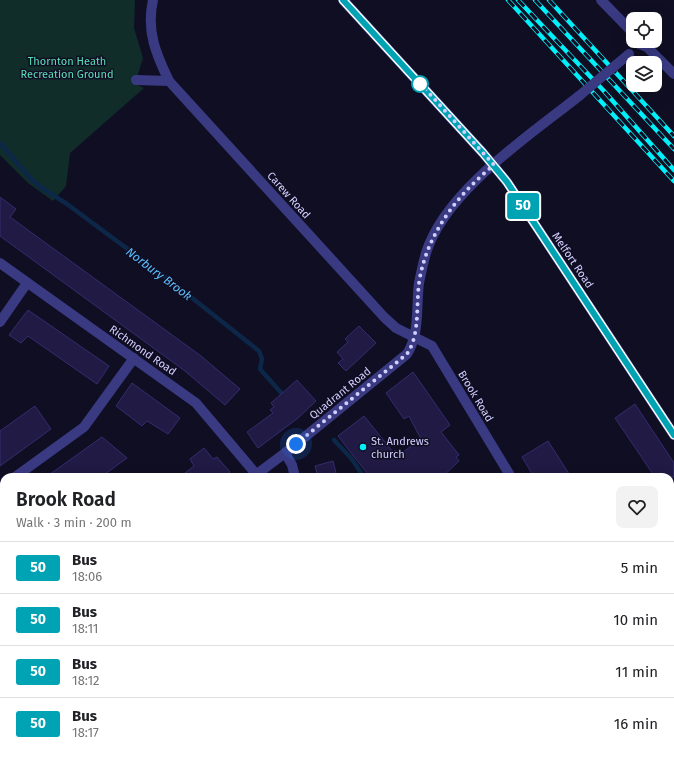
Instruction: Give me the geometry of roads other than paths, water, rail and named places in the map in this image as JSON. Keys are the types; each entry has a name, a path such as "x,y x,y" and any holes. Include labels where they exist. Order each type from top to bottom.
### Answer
{"street":[{"name":"Carew Road","path":"153,0 150,24 152,42 169,81 384,317 396,328 414,336"},
{"name":"Melfort Road","path":"343,0 494,165 512,189 674,435"},
{"path":"601,0 626,29"},
{"path":"414,336 419,282 427,252 442,221 464,193 494,165 629,54 631,48"},
{"path":"648,48 674,74"},
{"path":"136,80 169,81"},
{"name":"Richmond Road","path":"0,263 196,403 252,473"},
{"path":"0,322 27,283"},
{"name":"Quadrant Road","path":"258,473 404,358 410,349 414,336"},
{"name":"Brook Road","path":"414,336 432,346 509,473"},
{"path":"21,473 84,427 134,358"},
{"path":"285,453 292,465 294,473"}],"waterway":[{"name":"Norbury Brook","path":"0,143 30,178 42,188 67,204 172,282 259,351 262,359 260,369 285,397"},
{"name":"Norbury Brook","path":"334,440 351,458 361,473"}],"railway":[{"path":"508,0 674,181"},
{"path":"518,0 603,90 674,170"},
{"path":"535,0 674,149"},
{"path":"549,0 674,136"}],"place":[{"name":"St. Andrews church","path":"363,447"}],"park label":[{"name":"Thornton Heath Recreation Ground","path":"67,67"}]}
